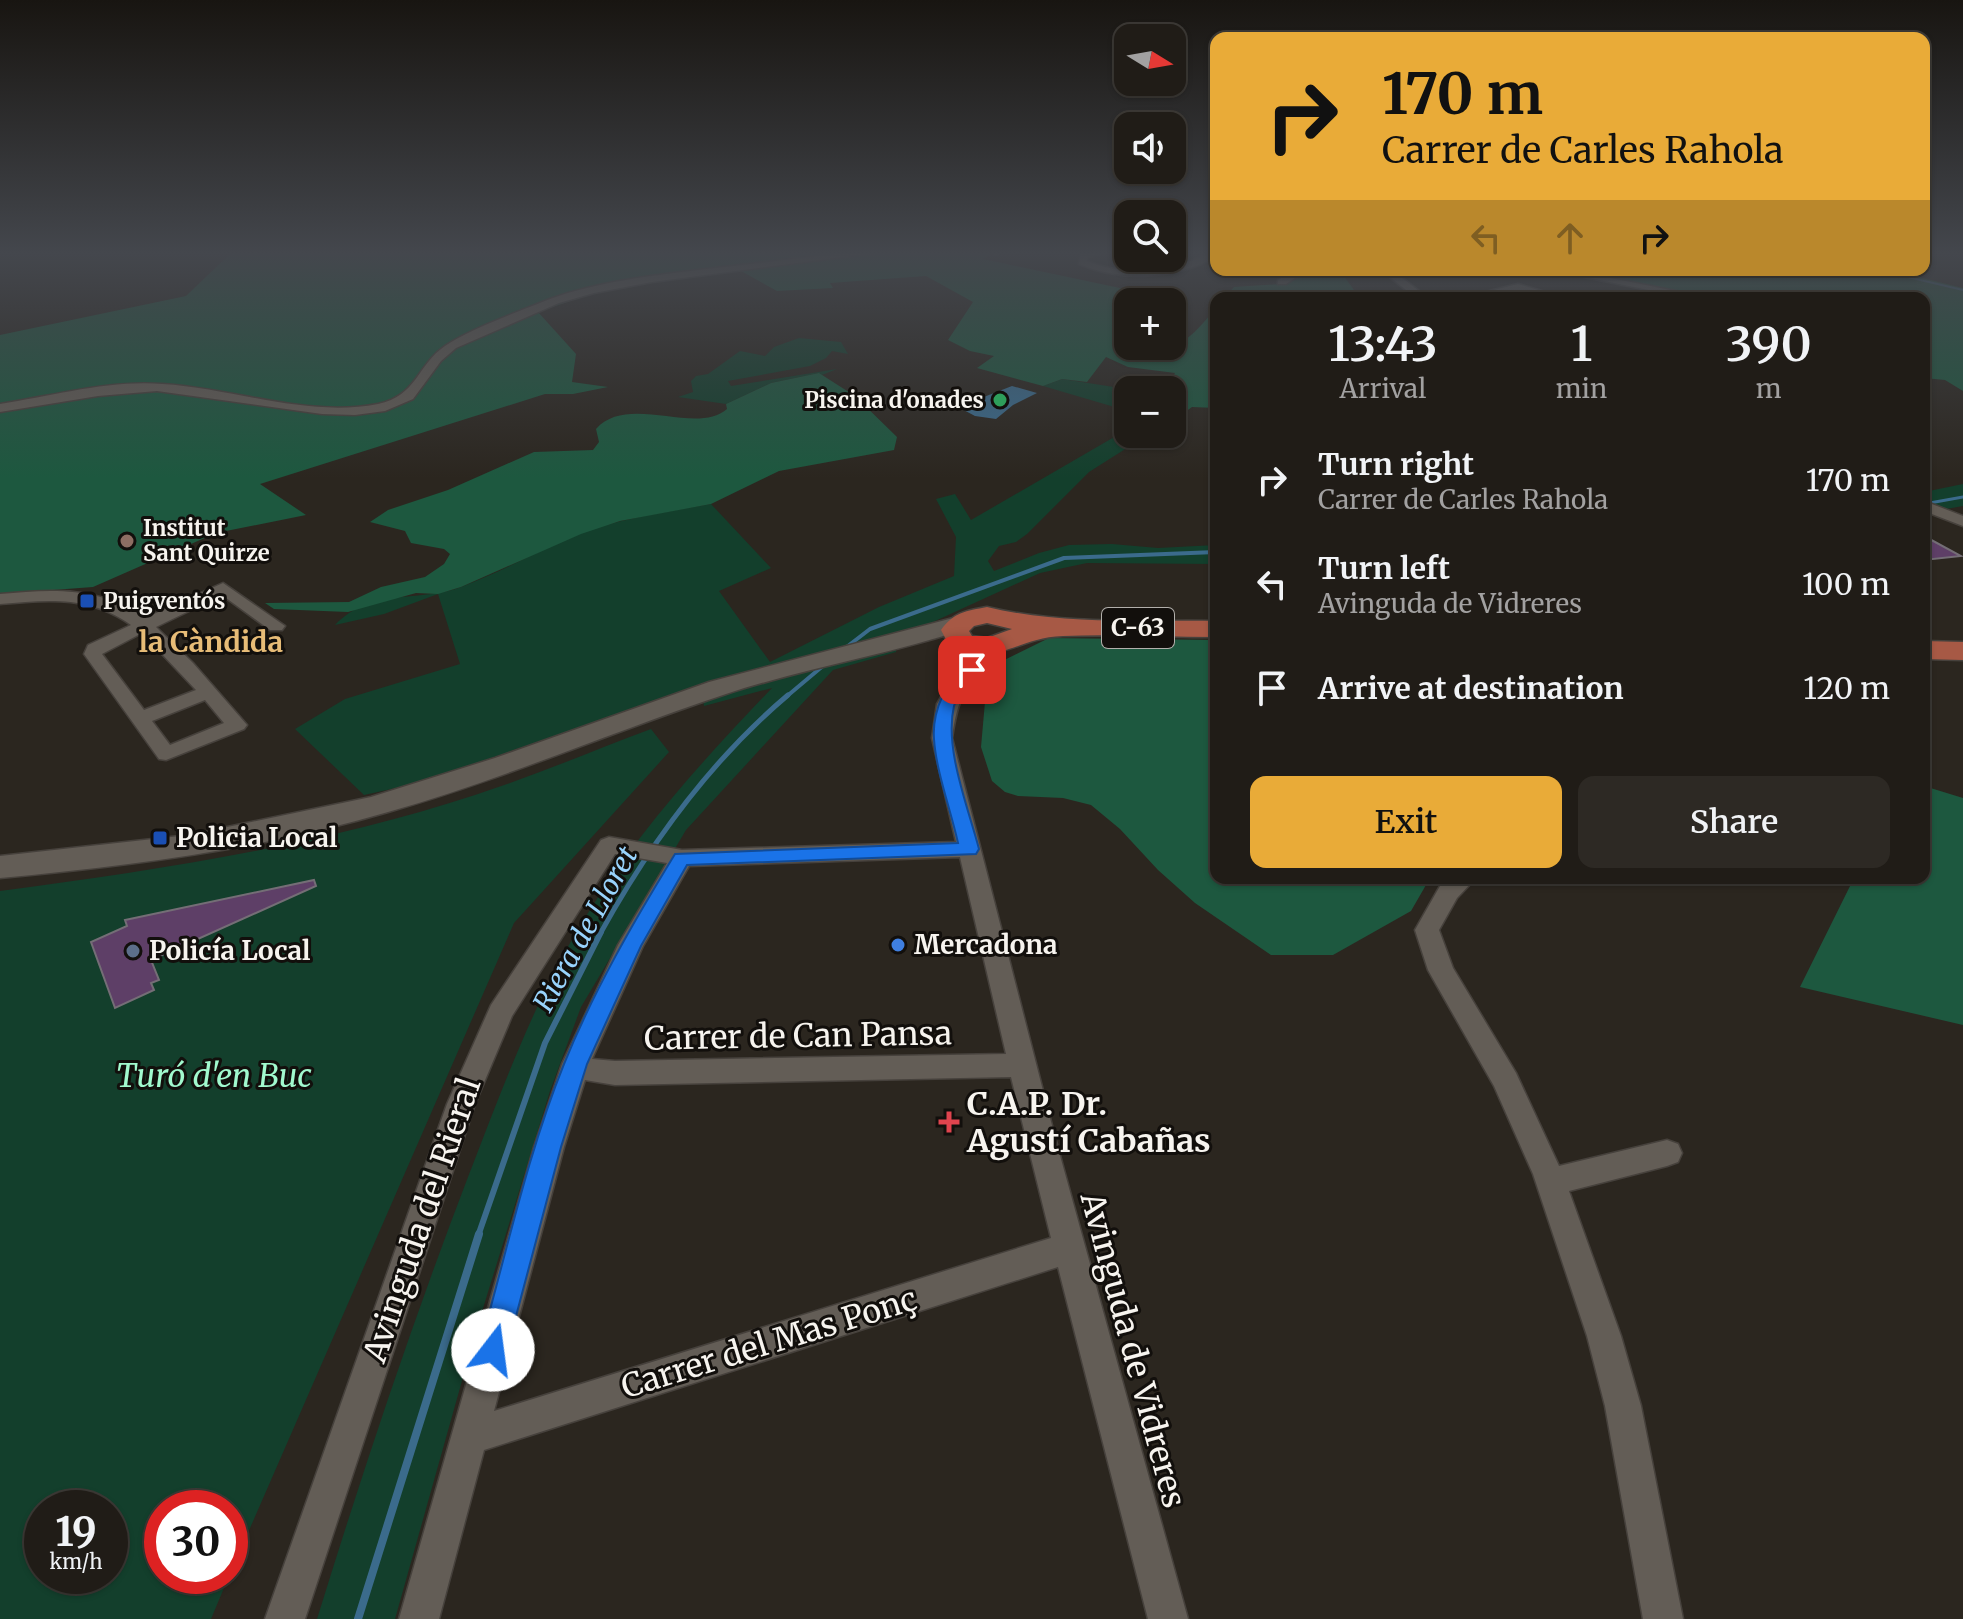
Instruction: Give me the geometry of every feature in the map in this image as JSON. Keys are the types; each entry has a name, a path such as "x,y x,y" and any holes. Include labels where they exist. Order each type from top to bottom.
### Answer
{"main road":[{"name":"C-63","path":"1006,635 1059,628 1210,629"},
{"path":"0,867 161,851 279,829 377,805 469,777 777,670 894,644 961,636 983,647 1006,635"},
{"path":"1930,650 1963,651"}],"street":[{"path":"0,408 155,387 207,391 288,407 340,410 376,407 409,395 437,355 498,327"},
{"path":"1930,508 1963,521"},
{"path":"0,599 79,595 97,600 145,624 237,725 166,754 93,654 94,649 145,624 223,588 276,626"},
{"name":"Avinguda de Vidreres","path":"1006,635 960,681 947,704 942,738 1069,1248 1168,1619"},
{"name":"Avinguda de Vidreres","path":"960,681 961,636"},
{"path":"141,718 207,692"},
{"name":"Avinguda del Rieral","path":"285,1619 461,1104 500,1012 620,847 677,857"},
{"path":"419,1619 549,1147 576,1064 625,956 677,857 969,849"},
{"path":"1457,884 1448,892 1427,930 1441,970 1506,1081 1551,1182 1604,1336 1623,1406 1663,1619"},
{"name":"Carrer de Can Pansa","path":"576,1064 595,1072 615,1073 1023,1065"},
{"path":"1551,1182 1667,1153"},
{"name":"Carrer del Mas Ponç","path":"469,1437 1069,1248"}],"green space":[{"path":"40,327 551,327 576,354 572,382 608,387 573,394 545,394 260,484 306,515 216,533 93,587 0,594 0,335"},
{"path":"957,327 1114,327 1114,360 1186,360 1186,339 1200,327 1210,327 1210,408 1192,407 1186,411 1186,376 1173,376 1175,373 1128,367 1106,357 1087,382 1062,379 1043,386 977,368 994,356 970,351 948,340"},
{"path":"1930,327 1963,327 1963,391 1945,380 1930,379"},
{"path":"799,338 841,342 848,354 832,351 826,358 810,366 728,381 731,386 837,369 822,375 819,373 771,383 726,404 678,397 693,392 691,381 696,376 708,374 740,351 765,356 774,347"},
{"path":"819,373 855,396 897,437 894,450 779,471 711,504 620,521 581,534 461,587 438,594 416,593 348,612 274,609 265,603 349,602 381,587 425,577 444,564 450,554 444,549 411,543 405,531 370,522 388,510 448,490 534,452 593,450 599,442 596,429 610,419 626,414 680,418 714,416 727,409 726,404 771,383"},
{"path":"1062,379 1114,387 1114,407 1043,386"},
{"path":"1114,437 1114,448 1127,448 1089,472 1027,534 1016,542 999,546 988,561 994,571 1069,545 1112,544 1158,548 1210,545 1210,564 1087,563 1040,573 898,638 896,652 833,670 686,830 581,1007 550,1091 476,1331 395,1619 317,1619 389,1397 447,1232 508,1076 552,976 608,882 651,824 772,688 704,706 701,685 419,783 364,795 295,729 345,699 460,664 438,594 384,614 335,625 364,605 461,587 595,528 711,504 771,568 719,591 770,662 879,607 954,576 956,537 936,499 955,494 971,520"},
{"path":"1963,484 1963,506 1930,512 1930,491"},
{"path":"1049,638 1210,640 1210,884 1427,884 1411,911 1333,955 1271,955 1195,903 1158,870 1120,829 1091,805 1063,798 1018,796 1005,792 992,781 981,747 988,668"},
{"name":"Turó d'en Buc","path":"651,729 669,752 514,923 248,1533 248,1490 144,1490 144,1594 221,1594 211,1619 0,1619 0,891 180,865 299,842 417,813 541,772"},
{"path":"1930,788 1963,798 1963,1025 1800,987 1851,884 1930,884"}],"water":[{"name":"Piscina d'onades","path":"1012,386 1037,393 1013,405 996,419 975,416 958,407"}],"building":[{"path":"1930,539 1961,556 1930,559"},
{"name":"Policía Local","path":"314,880 316,886 151,960 159,980 151,983 154,990 115,1008 91,942 127,926 125,920"}],"waterway":[{"name":"Riera de Lloret","path":"1930,503 1963,497"},
{"name":"Riera de Lloret","path":"844,649 870,629 1064,558 1210,552"},
{"name":"Riera de Lloret","path":"786,697 824,665"},
{"name":"Riera de Lloret","path":"600,934 639,869 683,806 733,748 788,695"},
{"name":"Riera de Lloret","path":"478,1236 545,1043 601,932"},
{"name":"Riera de Lloret","path":"358,1619 479,1234"}],"place":[{"name":"Piscina d'onades","path":"1000,400"},
{"name":"Institut Sant Quirze","path":"127,541"},
{"name":"Puigventós","path":"87,601"},
{"name":"Policia Local","path":"160,838"},
{"name":"Mercadona","path":"898,945"},
{"name":"Policía Local","path":"133,951"},
{"name":"C.A.P. Dr. Agustí Cabañas","path":"949,1122"}],"district":[{"name":"la Càndida","path":"211,642"}],"route":[{"path":"493,1350 549,1147 576,1064 591,1025 631,945 682,858 969,849 942,738 947,704 960,681 972,670"}]}
